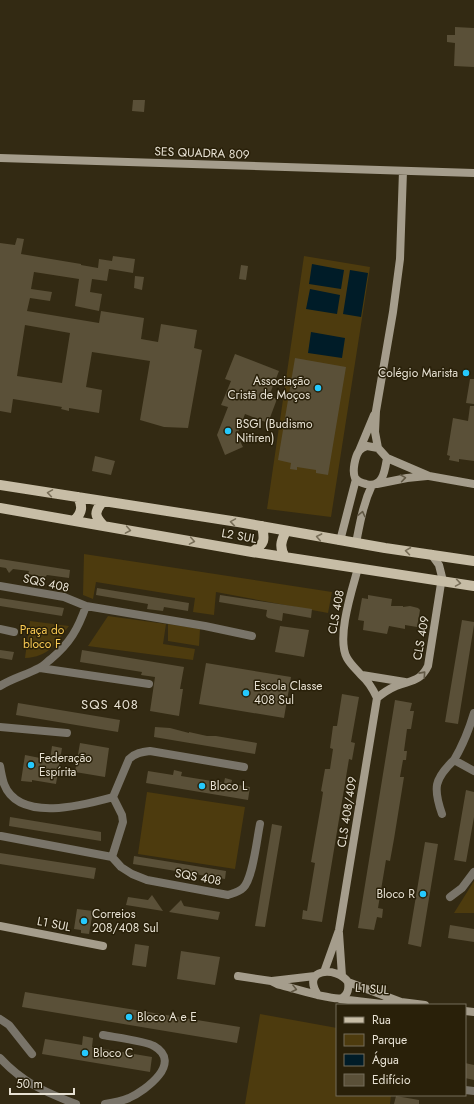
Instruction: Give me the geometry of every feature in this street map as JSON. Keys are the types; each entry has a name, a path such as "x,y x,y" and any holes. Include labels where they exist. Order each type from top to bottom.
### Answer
{"main road":[{"name":"L2 SUL","path":"0,485 262,526 340,541 474,561"},
{"path":"75,520 82,510 82,505 78,497"},
{"path":"103,501 98,506 96,514 98,520 104,526"},
{"name":"L2 SUL","path":"0,508 252,552 474,586"},
{"path":"252,552 264,541 262,526"},
{"path":"285,557 282,551 281,543 286,531"}],"street":[{"name":"SES QUADRA 809","path":"0,158 474,173"},
{"path":"403,171 400,259 393,312 376,411 375,432 378,448 387,458 430,476 474,484"},
{"path":"340,541 356,479 354,470 359,451 376,411"},
{"path":"359,451 367,446 378,448"},
{"path":"356,543 365,500 374,485 384,474 387,458"},
{"path":"356,479 365,484 374,485 407,478 430,476"},
{"name":"CLS 409","path":"377,698 389,690 417,680 422,676 428,666 442,580 442,573 439,565 431,554"},
{"name":"CLS 408","path":"358,568 342,639 344,652 348,659 354,668 362,675 377,698"},
{"name":"SQS 408","path":"0,586 64,597 86,606 205,626 252,636"},
{"path":"0,686 13,678 40,668 54,656 73,637 86,606"},
{"path":"0,629 14,632"},
{"path":"40,668 149,684"},
{"path":"362,675 408,682"},
{"name":"CLS 408/409","path":"324,972 339,930 377,698"},
{"path":"442,814 436,790 438,780 445,768 454,760 463,746 474,714"},
{"path":"0,727 67,733"},
{"path":"1,836 112,857 123,822 122,815 113,797 129,759 133,755 140,752 150,751 244,766"},
{"path":"454,760 474,771"},
{"path":"0,766 4,785 12,797 32,807 45,809 79,805 113,797"},
{"name":"SQS 408","path":"112,857 121,867 132,874 147,880 228,895 244,888 249,879 260,824"},
{"path":"450,897 462,888 474,872"},
{"name":"L1 SUL","path":"0,926 104,946"},
{"name":"CLS 408/409","path":"339,930 345,979"},
{"path":"238,976 271,981 328,998 340,999 345,996 349,988 345,979 333,973 324,972 318,973 314,976 271,981"},
{"path":"314,976 313,985 318,995"},
{"name":"L1 SUL","path":"345,979 401,1002"},
{"name":"L1 SUL","path":"340,999 382,1004 401,1002 417,1004"},
{"path":"0,1019 9,1025 32,1054"},
{"path":"102,1035 153,1045 165,1057 166,1064 162,1073 144,1088 128,1098 105,1104"},
{"path":"0,1058 18,1076 43,1091 76,1104"}],"green space":[{"name":"Associação Cristã de Moços","path":"304,256 370,267 331,517 267,509"},
{"path":"84,554 332,592 328,613 216,592 214,615 193,612 195,598 96,582 93,599 83,595"},
{"path":"108,616 166,624 163,644 195,649 193,660 88,646"},
{"name":"Praça do bloco F","path":"30,621 69,626 55,644 46,652 33,657 25,658"},
{"path":"168,624 200,629 199,646 168,641"},
{"path":"147,792 245,807 235,869 138,854"},
{"path":"474,881 474,913 454,913"},
{"path":"260,1014 336,1028 336,1096 391,1096 390,1104 245,1104"}],"water":[{"path":"312,264 344,270 341,289 309,284"},
{"path":"350,270 368,273 361,317 343,314"},
{"path":"310,289 340,295 337,314 306,309"},
{"path":"311,332 345,338 342,358 308,353"}],"building":[{"path":"455,27 474,28 474,67 454,66 455,43 447,42 447,35 455,35"},
{"path":"133,100 145,100 144,112 132,111"},
{"path":"17,238 24,239 21,254 98,268 99,259 112,261 113,256 135,259 133,273 109,269 107,281 92,279 90,292 102,294 99,311 75,306 79,279 34,272 31,289 52,292 50,301 30,298 27,311 99,323 101,311 144,318 141,339 158,342 161,324 197,330 194,348 202,350 188,428 164,427 140,420 150,361 92,352 86,387 102,390 99,413 69,408 69,411 61,409 62,407 13,399 11,413 0,411 0,243 15,245","holes":["25,325 70,333 62,383 17,376"]},
{"path":"241,265 248,266 246,280 239,279"},
{"path":"135,276 144,277 142,290 134,288"},
{"path":"235,354 279,371 269,396 277,399 268,423 245,414 237,435 243,447 225,455 217,435 228,407 221,405 231,381 225,379"},
{"path":"295,358 346,367 328,475 316,473 316,470 297,467 297,470 290,469 291,463 278,460"},
{"path":"470,379 474,379 474,404 466,403"},
{"path":"470,406 474,406 474,461 459,459 459,462 449,460 450,456 447,455 453,418 468,421"},
{"path":"95,456 115,461 111,475 92,471"},
{"path":"0,559 70,570 69,578 47,575 45,577 28,574 29,571 13,569 9,573 6,568 0,567"},
{"path":"97,588 189,603 188,611 164,607 163,611 147,609 148,604 96,595"},
{"path":"220,595 312,609 311,618 283,613 282,621 268,618 266,616 267,610 219,602"},
{"path":"368,595 392,599 391,606 410,606 418,608 420,610 417,627 405,625 405,629 389,626 387,634 363,630 364,621 358,620 362,598 368,599"},
{"path":"0,598 64,608 62,616 0,606"},
{"path":"462,620 474,622 474,625 458,724 445,722"},
{"path":"280,626 309,630 304,657 275,652"},
{"path":"0,650 14,652 12,660 0,658"},
{"path":"82,650 184,667 180,689 183,689 179,716 150,711 155,677 141,675 142,672 80,662"},
{"name":"Escola Classe 408 Sul","path":"206,663 291,677 284,718 199,704"},
{"path":"342,694 359,697 351,742 355,743 352,760 349,759 322,922 302,919 303,910 307,911 315,863 311,862 323,792 321,791 325,769 330,769 333,749 330,748 333,726 337,726"},
{"path":"395,700 412,703 410,711 414,711 411,729 407,729 404,751 407,751 406,760 403,760 400,777 404,777 394,839 390,861 386,860 378,908 383,909 382,918 377,917 374,930 358,928"},
{"path":"18,703 120,720 118,732 16,715"},
{"path":"155,727 170,728 189,733 257,743 255,754 154,737"},
{"path":"80,743 109,748 105,777 75,772"},
{"name":"Federação Espírita","path":"52,746 62,748 56,784 32,780 32,782 21,781 25,755 50,760"},
{"name":"Bloco L","path":"174,770 182,772 181,776 224,783 225,778 232,780 231,784 250,787 248,800 146,783 148,771 173,775"},
{"path":"466,790 474,792 474,817 466,862 454,860"},
{"path":"10,817 101,832 101,841 9,826"},
{"path":"272,824 282,826 265,927 255,926"},
{"name":"Bloco R","path":"425,842 438,844 421,947 408,944"},
{"path":"0,853 96,868 94,879 0,864"},
{"path":"134,856 226,871 225,879 133,864"},
{"path":"152,895 163,911 126,905 128,897 148,900"},
{"path":"181,900 184,906 220,912 218,920 169,912"},
{"name":"Correios 208/408 Sul","path":"77,909 93,911 89,934 81,933 81,930 74,929"},
{"path":"450,925 474,929 474,942 448,938"},
{"path":"135,944 149,946 146,967 132,965"},
{"path":"181,951 220,957 215,985 177,979"},
{"name":"Bloco A e E","path":"25,992 240,1027 237,1043 22,1007"},
{"name":"Bloco C","path":"83,1036 93,1038 92,1047 152,1057 150,1072 42,1054 45,1039 82,1045"},
{"path":"466,1063 474,1065 474,1080 466,1078"},
{"path":"396,1096 419,1100 419,1104 394,1104"}],"place":[{"name":"Colégio Marista","path":"466,373"},
{"name":"Associação Cristã de Moços","path":"318,388"},
{"name":"BSGI (Budismo Nitiren)","path":"228,431"},
{"name":"Escola Classe 408 Sul","path":"246,693"},
{"name":"Federação Espírita","path":"31,765"},
{"name":"Bloco L","path":"202,786"},
{"name":"Bloco R","path":"423,894"},
{"name":"Correios 208/408 Sul","path":"84,921"},
{"name":"Bloco A e E","path":"129,1017"},
{"name":"Bloco C","path":"85,1053"}],"district":[{"name":"SQS 408","path":"110,704"}]}
